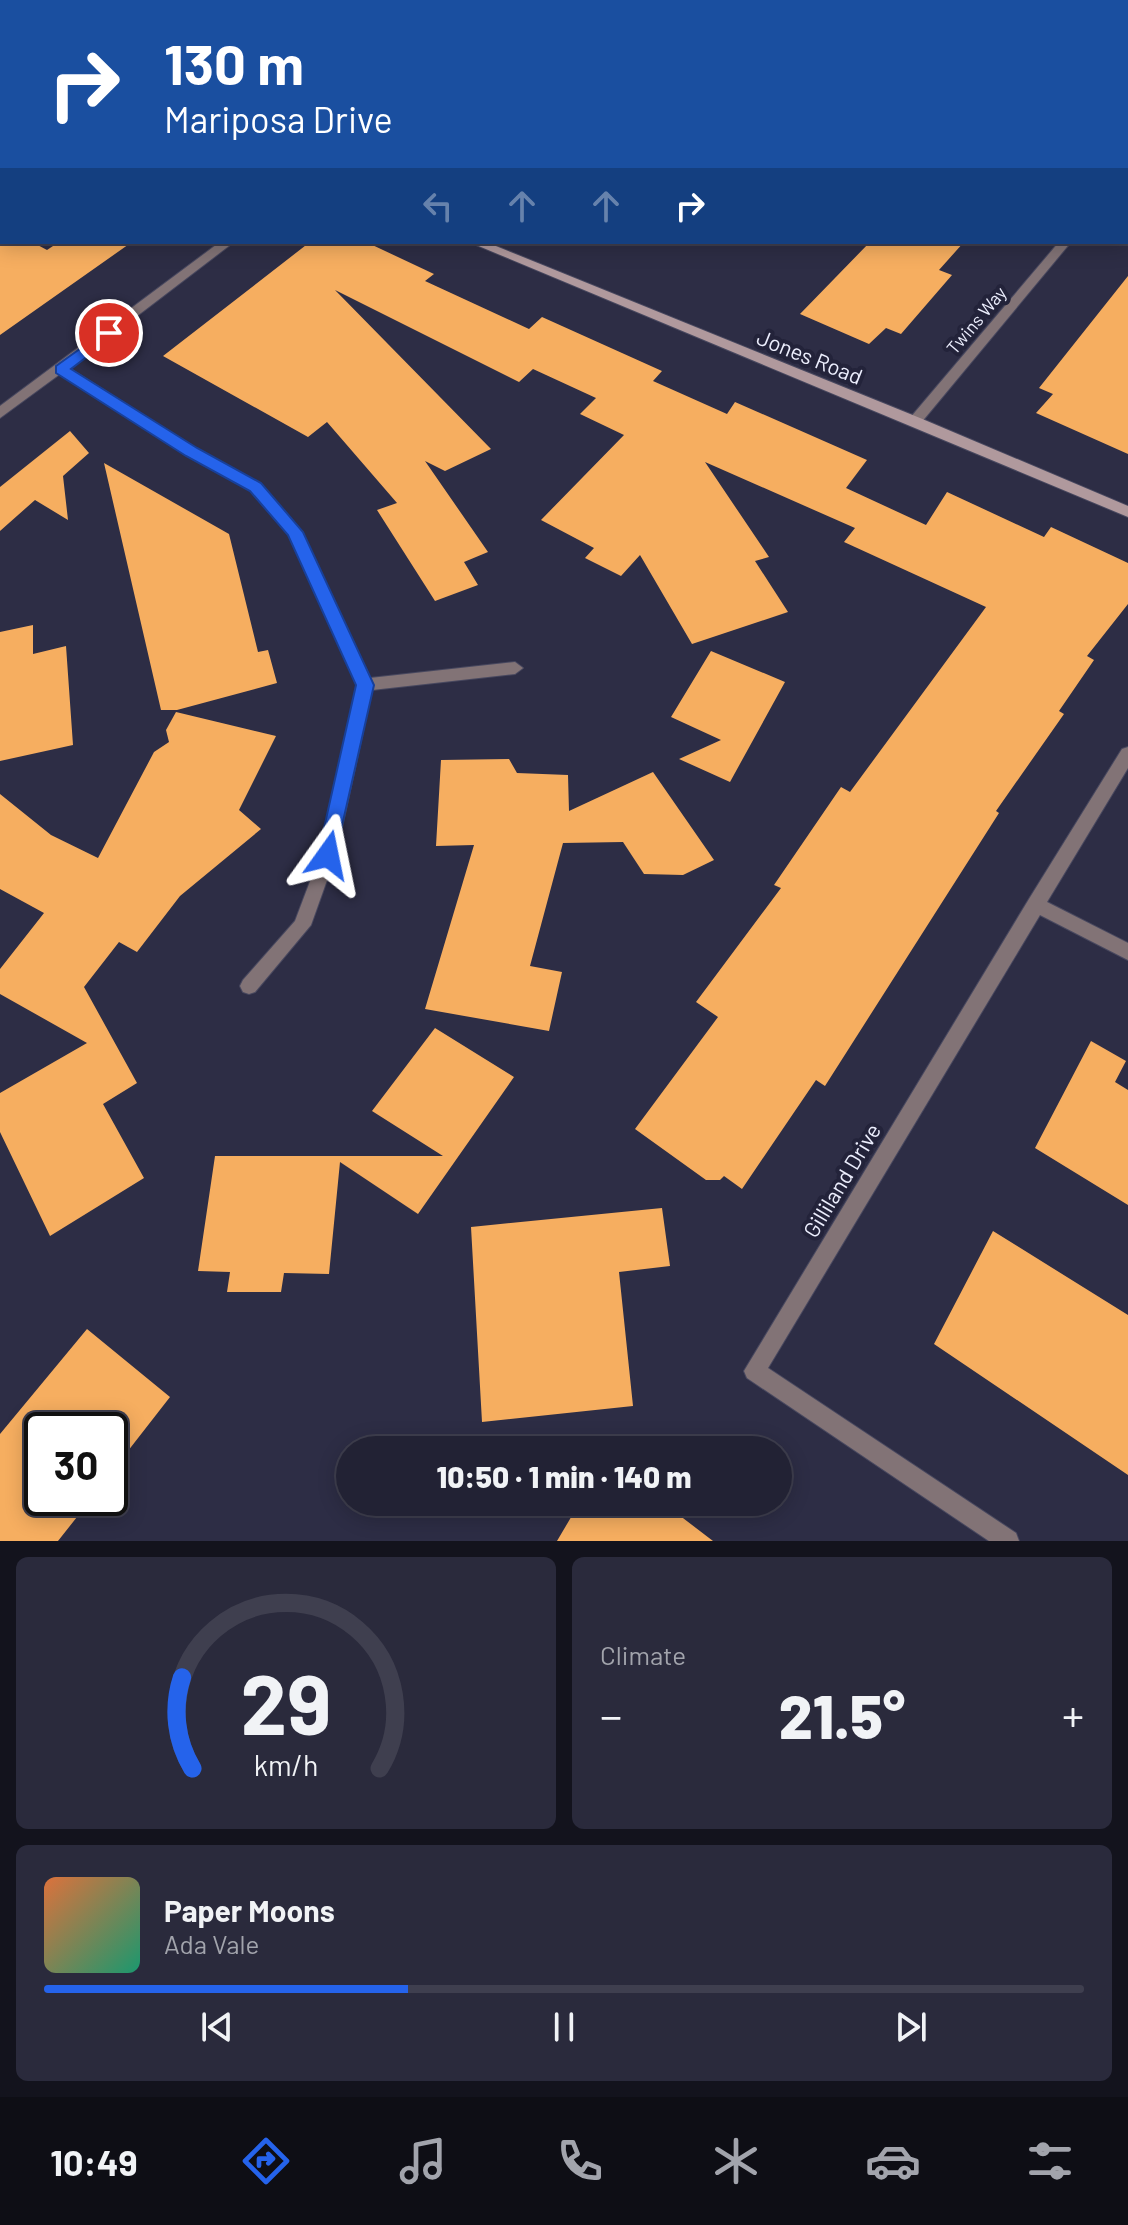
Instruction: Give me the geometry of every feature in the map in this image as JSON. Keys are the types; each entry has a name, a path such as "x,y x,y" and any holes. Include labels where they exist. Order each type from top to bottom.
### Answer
{"street":[{"path":"0,413 225,244"},
{"name":"Jones Road","path":"480,244 915,421 1128,512"},
{"name":"Twins Way","path":"915,421 1063,244"},
{"path":"61,369 192,452 255,487 295,532 365,685 328,855 302,925 249,986"},
{"path":"365,685 515,668"},
{"name":"Gilliland Drive","path":"1008,1541 754,1371 1128,754"},
{"path":"1035,904 1128,952"}],"building":[{"path":"0,244 36,244 47,250 56,244 129,244 0,335"},
{"path":"307,244 370,244 434,274 425,281 529,329 542,317 662,371 653,381 727,414 735,402 867,460 846,488 926,525 947,492 1044,537 1051,527 1128,563 1128,604 1087,656 1094,660 1059,711 1064,714 996,811 999,813 825,1086 816,1080 742,1189 724,1176 720,1180 706,1180 635,1129 718,1017 696,1002 781,888 774,885 841,787 850,792 986,607 844,542 855,528 705,462 769,557 755,561 788,612 692,644 640,555 621,576 585,558 594,548 541,520 624,435 580,414 596,398 533,369 519,382 335,290 491,449 445,471 425,461 488,552 464,562 478,585 435,601 377,510 397,503 327,422 308,437 163,356"},
{"path":"868,244 962,244 939,270 952,275 901,334 886,328 869,344 800,314"},
{"path":"1128,276 1128,454 1036,413 1053,394 1039,388"},
{"path":"70,431 89,453 63,476 68,520 35,500 0,531 0,487"},
{"path":"104,463 229,534 258,652 268,650 277,683 177,710 161,710"},
{"path":"33,625 33,654 66,646 73,745 0,761 0,632"},
{"path":"711,651 785,682 730,782 679,759 721,740 671,717"},
{"path":"176,712 276,736 239,810 261,829 180,896 137,952 119,942 84,987 137,1083 103,1104 144,1178 50,1236 0,1132 0,1093 87,1043 0,994 0,969 44,913 0,889 0,794 51,835 98,858 154,752 169,742 166,730"},
{"path":"509,759 517,773 568,775 569,811 653,772 714,860 683,875 644,874 623,842 563,843 530,966 562,972 549,1031 425,1009 474,845 436,846 441,760"},
{"path":"435,1028 514,1077 418,1214 340,1162 329,1274 284,1273 281,1292 227,1292 230,1272 198,1271 215,1156 443,1156 372,1111"},
{"path":"1091,1041 1126,1061 1115,1082 1128,1090 1128,1205 1035,1148"},
{"path":"662,1208 670,1266 619,1272 633,1406 482,1422 471,1227"},
{"path":"993,1231 1128,1315 1128,1475 934,1344"},
{"path":"87,1329 170,1397 128,1451 128,1412 24,1412 24,1516 78,1516 58,1541 0,1541 0,1434"},
{"path":"572,1516 680,1516 713,1541 557,1541"}],"route":[{"path":"109,333 61,369 192,452 255,487 295,532 365,685 328,855"}]}
